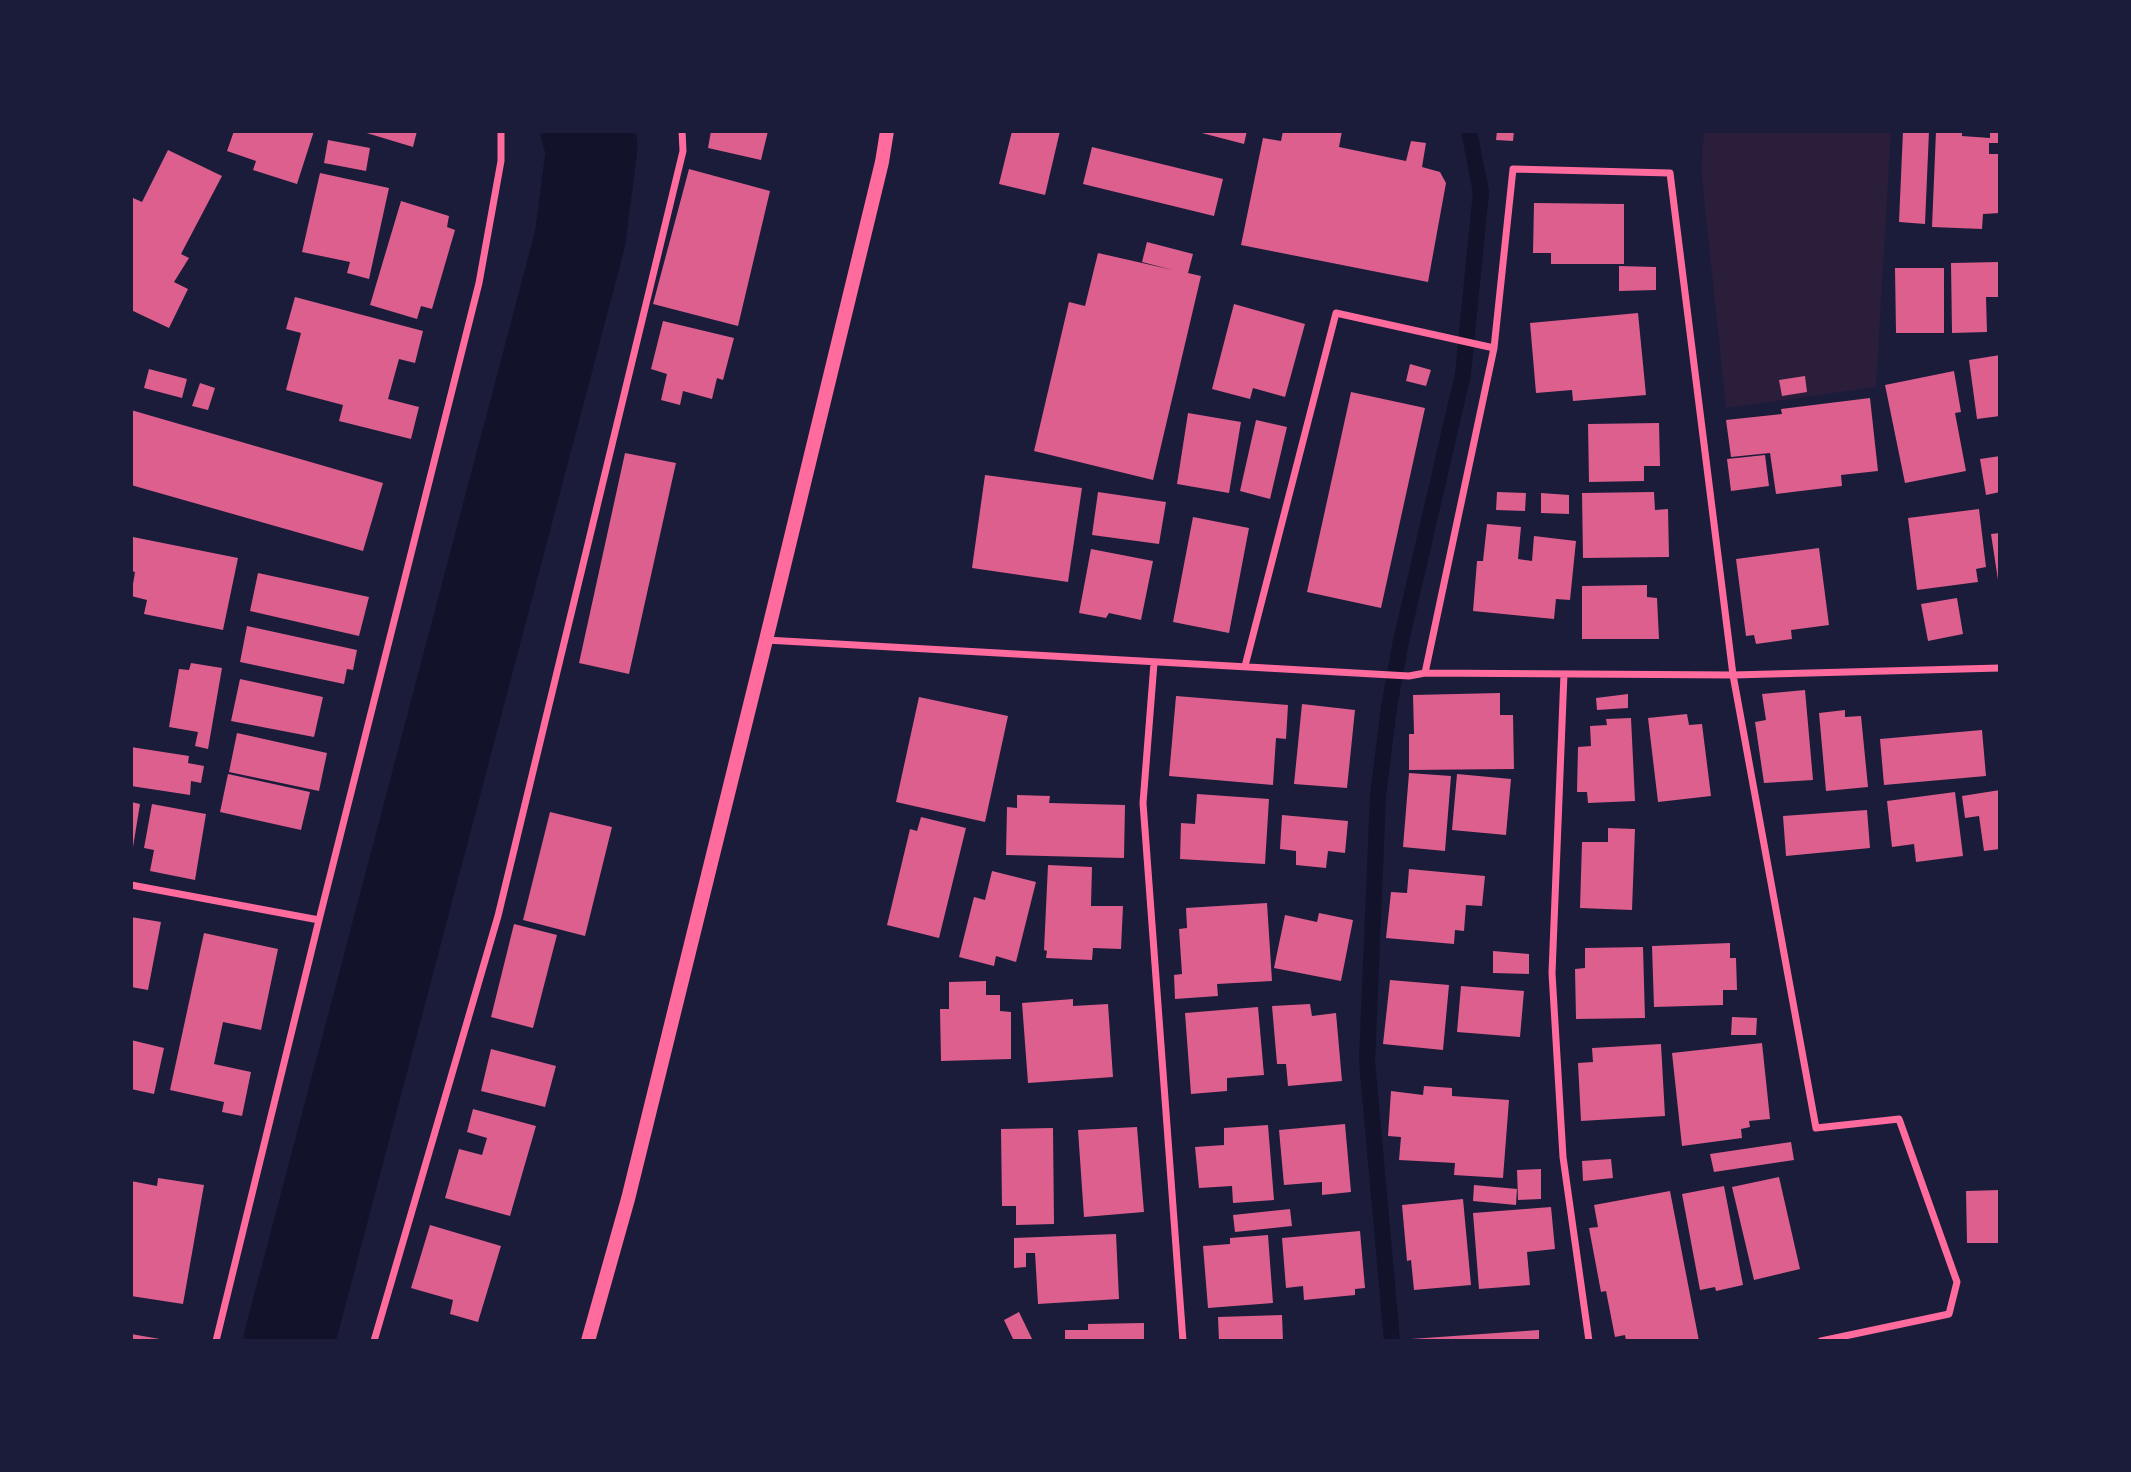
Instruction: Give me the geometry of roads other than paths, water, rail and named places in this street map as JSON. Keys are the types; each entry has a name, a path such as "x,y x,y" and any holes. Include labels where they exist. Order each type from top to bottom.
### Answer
{"main road":[{"path":"588,1341 628,1199 879,175 887,131"}],"street":[{"path":"216,1341 479,283 501,162 501,131"},
{"path":"374,1341 498,916 679,164 682,131"},
{"path":"1425,673 1492,348 1513,169 1670,173 1733,675 1816,1128 1899,1119 1957,1282 1949,1314 1821,1341"},
{"path":"1245,666 1336,313 1492,348"},
{"path":"766,639 1409,676 1425,673 1733,675 2000,668"},
{"path":"1154,663 1143,803 1183,1341"},
{"path":"1564,674 1552,972 1563,1157 1589,1341"},
{"path":"131,885 319,920"}],"waterway":[{"path":"289,1341 580,239 592,147 586,131"},
{"path":"1392,1341 1367,1061 1378,796 1389,707 1401,641 1463,374 1481,192 1469,131"}]}
